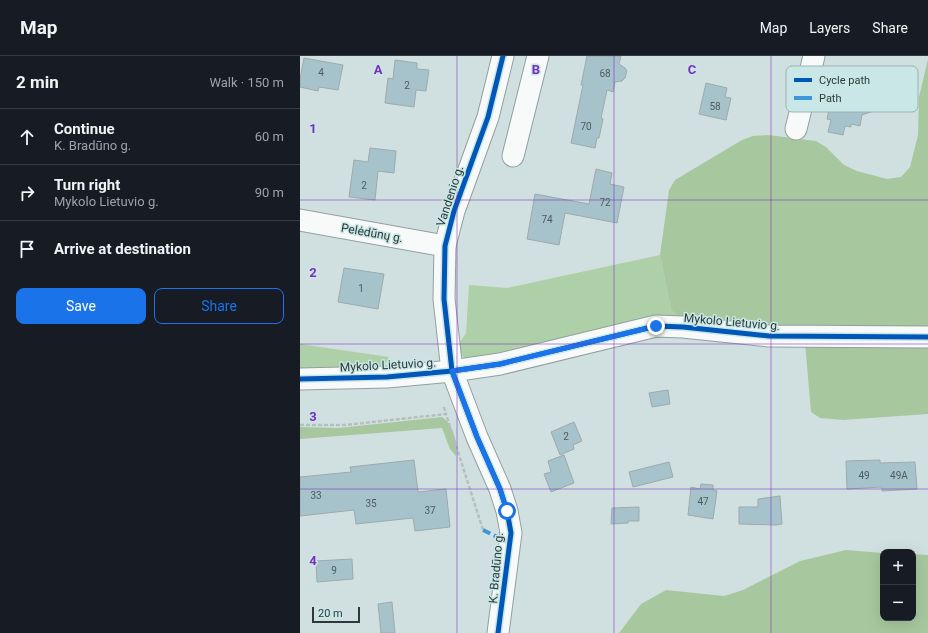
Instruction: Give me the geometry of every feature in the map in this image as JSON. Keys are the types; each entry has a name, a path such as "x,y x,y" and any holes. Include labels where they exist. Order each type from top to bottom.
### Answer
{"street":[{"name":"Vandenio g.","path":"452,371 444,299 445,246 454,211 488,117 503,56"},
{"path":"513,156 538,56"},
{"path":"812,66 814,56"},
{"path":"796,129 800,112"},
{"name":"Pelėdūnų g.","path":"300,220 445,246"},
{"name":"Mykolo Lietuvio g.","path":"300,379 387,377 452,371 500,364 656,326 683,327 769,336 928,337"},
{"name":"K. Bradūno g.","path":"452,371 477,437 500,489 507,511 511,534 498,633"}],"path":[{"path":"300,425 345,425 446,414 483,530"}],"green space":[{"path":"928,59 928,414 843,420 820,418 811,412 804,331 678,316 671,310 660,255 669,190 675,180 742,140 753,136 768,135 816,141 826,147 844,165 857,171 887,179 901,177 910,167 918,135 919,97"},
{"path":"660,255 671,310 678,316 472,361 464,358 456,348 466,333 469,285 507,288"},
{"path":"300,344 389,357 384,366 375,370 300,372"},
{"path":"442,417 449,424 454,434 456,456 450,449 442,428 300,439 300,427 339,428"},
{"path":"846,550 880,553 880,621 916,621 916,554 928,555 928,633 619,633 641,604 666,590 724,596 743,590 800,561"}],"building":[{"path":"587,56 621,56 619,64 627,71 625,78 622,81 615,82 613,92 607,90 601,118 603,119 595,148 571,143 583,85 581,85"},
{"path":"304,58 343,65 338,90 319,87 318,91 300,87"},
{"path":"395,60 417,63 417,69 429,70 426,91 416,90 414,107 385,103 388,78 393,79"},
{"path":"706,83 727,88 725,97 731,98 726,120 699,114"},
{"path":"828,112 871,112 862,115 860,126 851,124 851,127 845,126 843,135 828,132 831,120 827,119"},
{"path":"370,148 396,151 394,173 378,171 375,200 349,197 354,160 368,162"},
{"path":"596,169 612,173 610,184 624,187 617,223 565,213 559,245 527,239 535,194 589,204"},
{"path":"344,268 384,274 378,309 338,302"},
{"path":"668,390 670,404 652,407 649,393"},
{"path":"574,422 582,441 573,445 574,449 560,455 551,432"},
{"path":"564,455 574,483 551,492 544,474 551,472 548,461"},
{"path":"414,460 418,492 446,489 450,527 415,531 413,518 356,524 354,510 300,516 300,477 351,472 350,467"},
{"path":"880,460 880,463 915,462 917,489 882,491 882,487 847,489 846,461"},
{"path":"669,462 673,477 633,487 629,472"},
{"path":"701,484 713,485 713,490 717,491 713,519 688,515 691,487 700,489"},
{"path":"780,496 782,524 739,524 739,507 758,507 758,499"},
{"path":"639,507 639,521 611,524 612,508"},
{"path":"352,559 353,579 317,582 316,561"},
{"path":"392,602 395,633 381,633 378,604"}],"marked path":[{"path":"483,530 510,543"}],"cycle path":[{"path":"498,633 511,533 507,511 500,489 477,437 452,371 444,299 445,246 454,211 488,117 503,56"},
{"path":"300,379 387,377 452,371 500,364 656,326 683,327 769,336 928,337"}],"route":[{"path":"507,511 500,489 477,437 452,371 500,364 656,326"}]}
